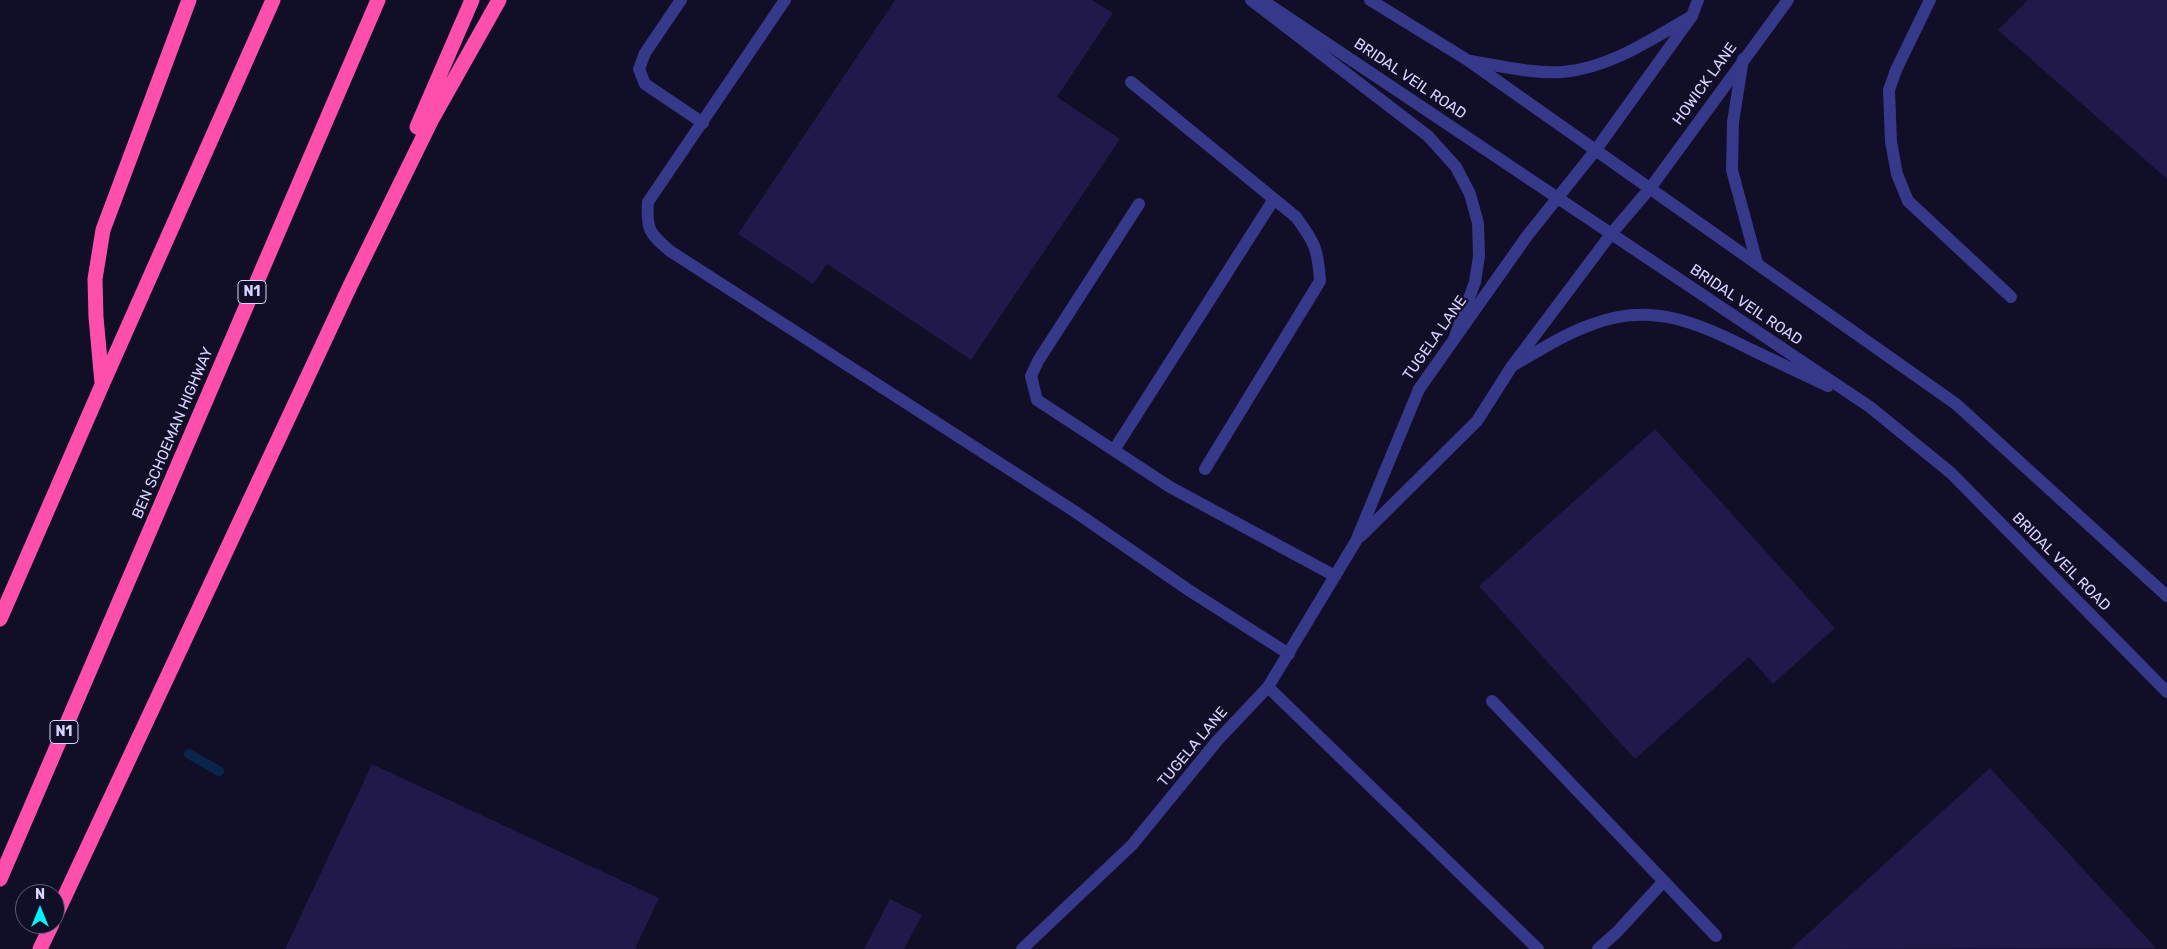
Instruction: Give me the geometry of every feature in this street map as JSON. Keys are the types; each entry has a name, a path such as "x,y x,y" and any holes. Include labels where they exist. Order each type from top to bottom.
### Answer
{"highway":[{"path":"102,385 96,317 95,279 103,230 189,0"},
{"path":"0,619 273,0"},
{"name":"BEN SCHOEMAN HIGHWAY","path":"0,879 378,0"},
{"path":"350,286 472,0"},
{"path":"65,896 350,286 432,119 499,0"},
{"path":"40,949 47,934"}],"street":[{"path":"681,0 645,52 639,68 645,84 703,123"},
{"path":"785,0 648,202 647,222 652,236 670,252 1074,511 1190,591 1289,654"},
{"path":"1251,0 1428,136 1456,167 1470,194 1478,223 1479,256 1475,282 1454,339"},
{"name":"BRIDAL VEIL ROAD","path":"1262,0 1870,407 1951,474 2167,692"},
{"path":"1370,0 1469,60 1595,151 1650,187 1956,404 2167,596"},
{"path":"1595,151 1692,16 1698,0"},
{"name":"HOWICK LANE","path":"1611,234 1650,187 1788,0"},
{"path":"1930,0 1896,70 1889,90 1891,142 1896,174 1908,201 2011,298"},
{"path":"1469,60 1534,71 1562,72 1591,68 1641,45 1692,16"},
{"path":"1743,59 1733,122 1732,170 1757,263"},
{"path":"1131,82 1296,217 1309,235 1318,255 1320,281 1205,469"},
{"name":"TUGELA LANE","path":"1022,949 1132,845 1217,741 1268,687 1356,541 1419,389 1527,236 1595,151"},
{"path":"1114,450 1274,199"},
{"path":"1139,204 1038,361 1031,376 1037,400 1170,487 1335,576"},
{"name":"TUGELA LANE","path":"1356,541 1477,421 1512,366 1611,234"},
{"path":"1512,366 1562,337 1594,323 1615,317 1643,314 1700,325 1870,407"},
{"path":"1268,687 1538,949"},
{"path":"1492,701 1716,936"},
{"path":"1598,949 1617,932 1663,882"}],"building":[{"path":"895,0 1092,0 1113,13 1057,97 1120,139 971,360 827,264 813,284 738,234"},
{"path":"2028,0 2167,0 2167,179 1998,30"},
{"path":"1655,429 1835,628 1773,684 1749,657 1635,759 1479,586"},
{"path":"372,764 659,898 635,949 285,949"},
{"path":"1990,768 2156,948 1791,949"},
{"path":"890,899 922,915 904,949 864,949"}],"waterway":[{"path":"189,754 219,771"}]}
